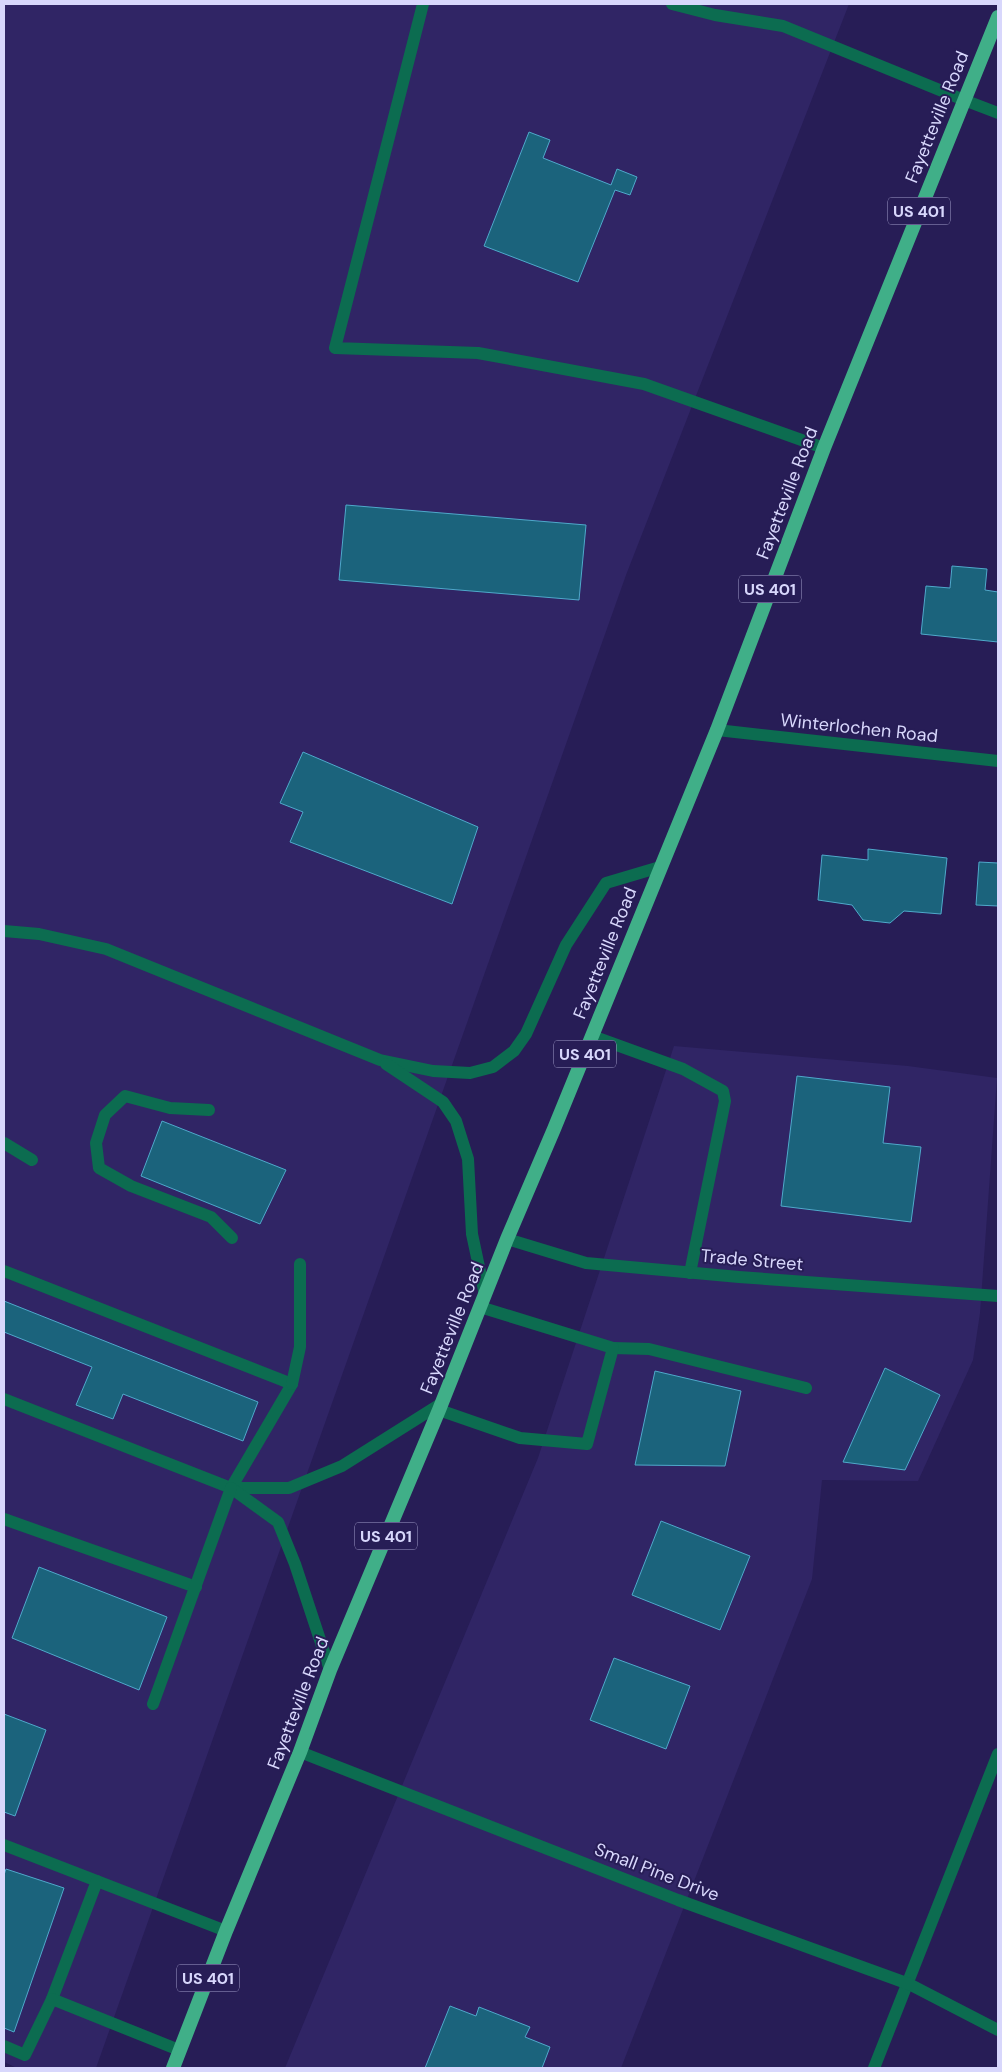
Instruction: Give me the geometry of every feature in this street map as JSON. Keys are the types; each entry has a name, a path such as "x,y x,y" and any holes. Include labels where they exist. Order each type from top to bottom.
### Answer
{"highway":[{"name":"Fayetteville Road","path":"173,2068 226,1931 300,1752 330,1670 441,1406 507,1239 717,730 824,448 998,16"}],"street":[{"path":"423,4 335,348 478,353 644,384 824,448"},
{"path":"672,4 715,15 783,26 998,113"},
{"name":"Winterlochen Road","path":"717,730 998,761"},
{"path":"4,931 39,934 106,949 380,1060 452,1073 470,1073 492,1067 514,1051 526,1034 566,945 606,882 660,868"},
{"path":"592,1036 682,1069 723,1091 725,1101 690,1272"},
{"path":"380,1060 442,1102 456,1121 468,1159 472,1234 483,1301 613,1348 649,1349 806,1388"},
{"path":"209,1110 170,1108 125,1096 105,1116 96,1143 99,1168 131,1186 211,1217 232,1238"},
{"path":"4,1143 32,1160"},
{"name":"Trade Street","path":"507,1239 586,1263 998,1296"},
{"path":"154,1704 231,1488 292,1384 300,1347 300,1264"},
{"path":"4,1271 292,1384"},
{"path":"231,1488 289,1488 342,1466 441,1406 520,1438 587,1444 613,1348"},
{"path":"4,1400 231,1488 278,1522 295,1564 330,1670"},
{"path":"4,1519 196,1587"},
{"name":"Small Pine Drive","path":"300,1752 678,1900 909,1984 998,2030"},
{"path":"874,2068 909,1984 998,1754"},
{"path":"986,1786 998,1792"},
{"path":"4,1845 226,1931"},
{"path":"4,2046 25,2055 52,1999 97,1881"},
{"path":"52,1999 179,2050"}],"shaded area":[{"path":"4,4 849,4 626,575 96,2068 17,2068 4,2062"},
{"path":"674,1046 908,1066 997,1078 980,1313 973,1360 918,1481 822,1480 812,1579 621,2068 285,2068 538,1458"}],"building":[{"path":"529,132 550,140 543,158 611,185 617,169 637,177 630,195 615,190 578,282 484,246"},
{"path":"346,505 586,525 579,600 339,580"},
{"path":"952,566 987,569 985,590 998,592 998,642 921,634 926,586 950,588"},
{"path":"303,752 478,827 452,904 290,842 303,812 280,803"},
{"path":"868,849 947,858 941,914 904,911 890,923 863,920 852,905 818,900 822,855 868,860"},
{"path":"979,862 998,863 998,906 976,905"},
{"path":"797,1076 890,1087 883,1143 921,1147 911,1222 781,1206"},
{"path":"162,1121 286,1170 260,1224 141,1176"},
{"path":"4,1301 258,1402 243,1441 123,1394 113,1419 76,1405 92,1367 4,1332"},
{"path":"885,1368 940,1395 905,1470 843,1462"},
{"path":"655,1371 741,1391 725,1466 635,1465"},
{"path":"661,1521 750,1556 720,1630 632,1595"},
{"path":"39,1567 167,1617 139,1690 12,1638"},
{"path":"614,1658 690,1686 666,1749 590,1720"},
{"path":"4,1714 46,1730 15,1816 4,1812"},
{"path":"6,1869 64,1888 14,2032 4,2028 4,1875"},
{"path":"450,2006 476,2016 479,2007 530,2027 525,2037 550,2047 542,2068 425,2068"}]}
